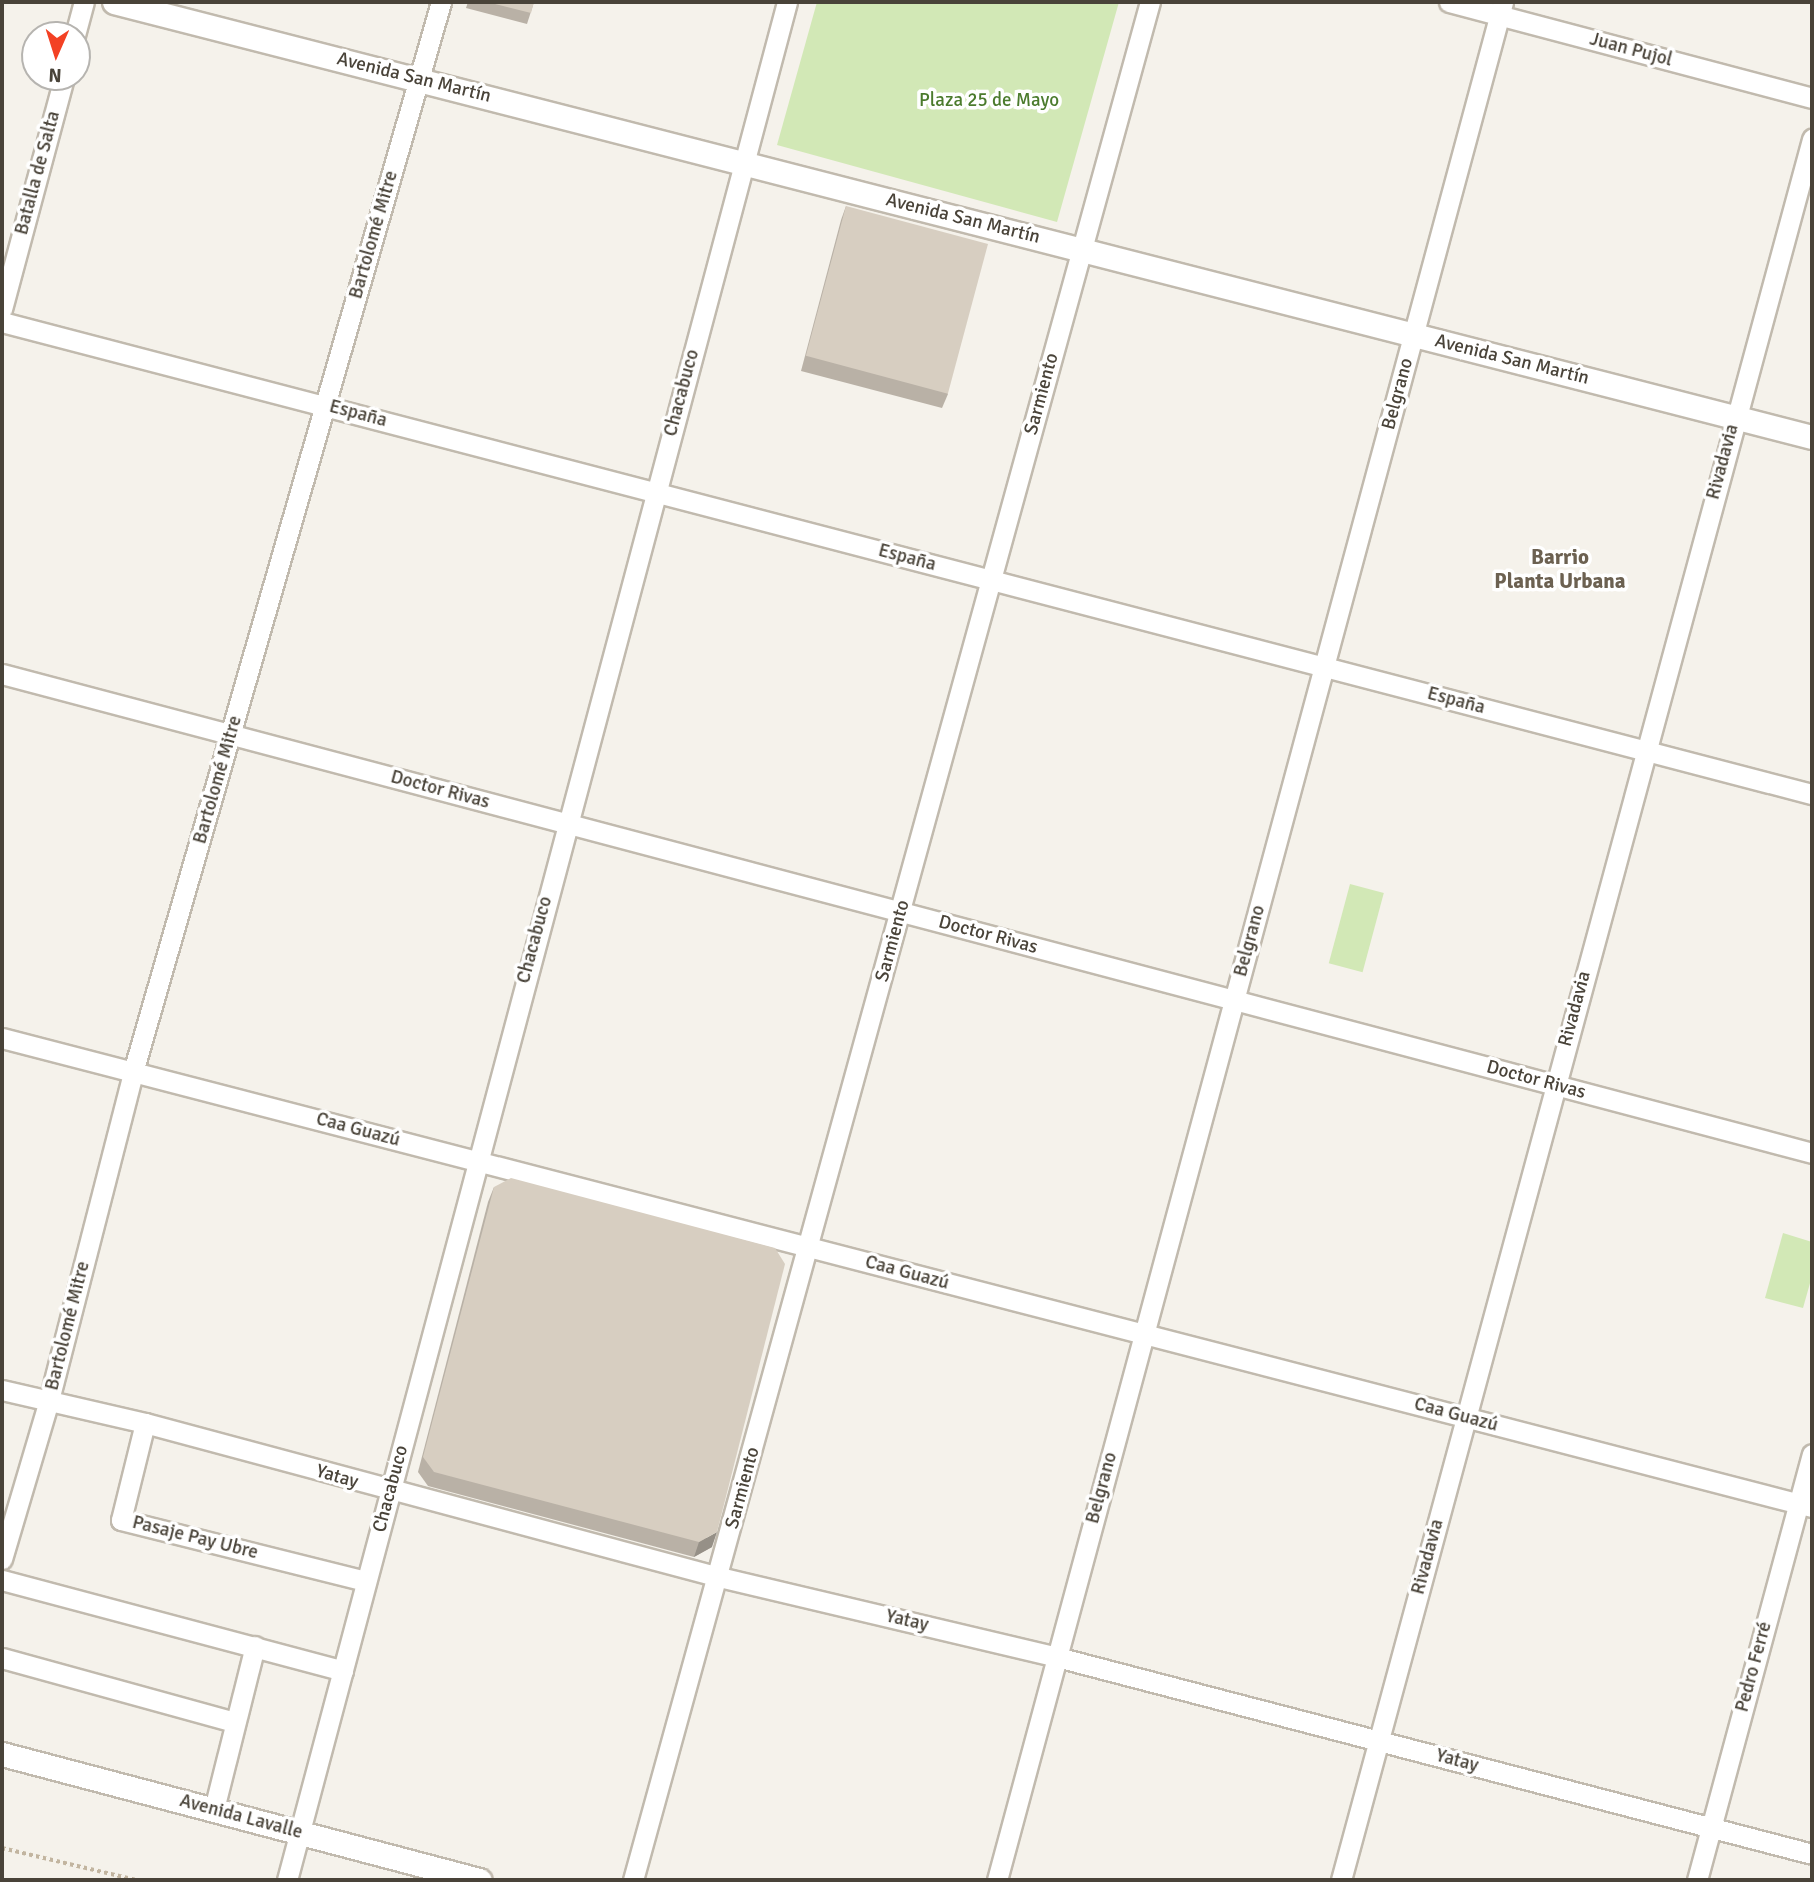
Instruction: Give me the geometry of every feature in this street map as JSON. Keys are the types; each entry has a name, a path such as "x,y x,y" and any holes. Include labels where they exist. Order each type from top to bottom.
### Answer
{"street":[{"path":"79,21 84,2"},
{"name":"Avenida San Martín","path":"114,2 1812,437"},
{"name":"Bartolomé Mitre","path":"2,1559 48,1404 134,1072 441,2"},
{"name":"Chacabuco","path":"287,1880 476,1161 787,2"},
{"name":"Sarmiento","path":"634,1880 1150,2"},
{"name":"Juan Pujol","path":"1449,2 1501,8 1812,98"},
{"name":"Belgrano","path":"997,1880 1501,8"},
{"name":"Batalla de Salta","path":"2,309 60,91"},
{"name":"Rivadavia","path":"1340,1880 1812,139"},
{"name":"España","path":"2,322 1812,794"},
{"name":"Doctor Rivas","path":"2,674 1812,1153"},
{"name":"Caa Guazú","path":"2,1038 1806,1505"},
{"name":"Yatay","path":"2,1390 48,1404 145,1423 391,1492 719,1577 1057,1657 1812,1854"},
{"name":"Pasaje Pay Ubre","path":"145,1423 121,1520 365,1581"},
{"name":"Pedro Ferré","path":"1696,1880 1806,1505 1812,1454"},
{"path":"2,1580 343,1671"},
{"path":"214,1809 255,1646"},
{"path":"2,1658 235,1722"},
{"name":"Avenida Lavalle","path":"2,1754 480,1880"}],"path":[{"path":"2,1848 136,1880"}],"green space":[{"name":"Plaza 25 de Mayo","path":"817,2 1119,2 1057,222 777,145"},
{"path":"1350,884 1384,893 1363,972 1329,963"},
{"path":"1783,1233 1812,1242 1812,1276 1803,1308 1765,1298"}],"building":[{"path":"487,2 534,2 531,13"},
{"path":"846,206 988,244 948,394 806,356"},
{"path":"511,1178 775,1248 785,1264 717,1532 699,1542 434,1472 423,1457 494,1187"}],"district":[{"name":"Barrio Planta Urbana","path":"1560,569"}]}
